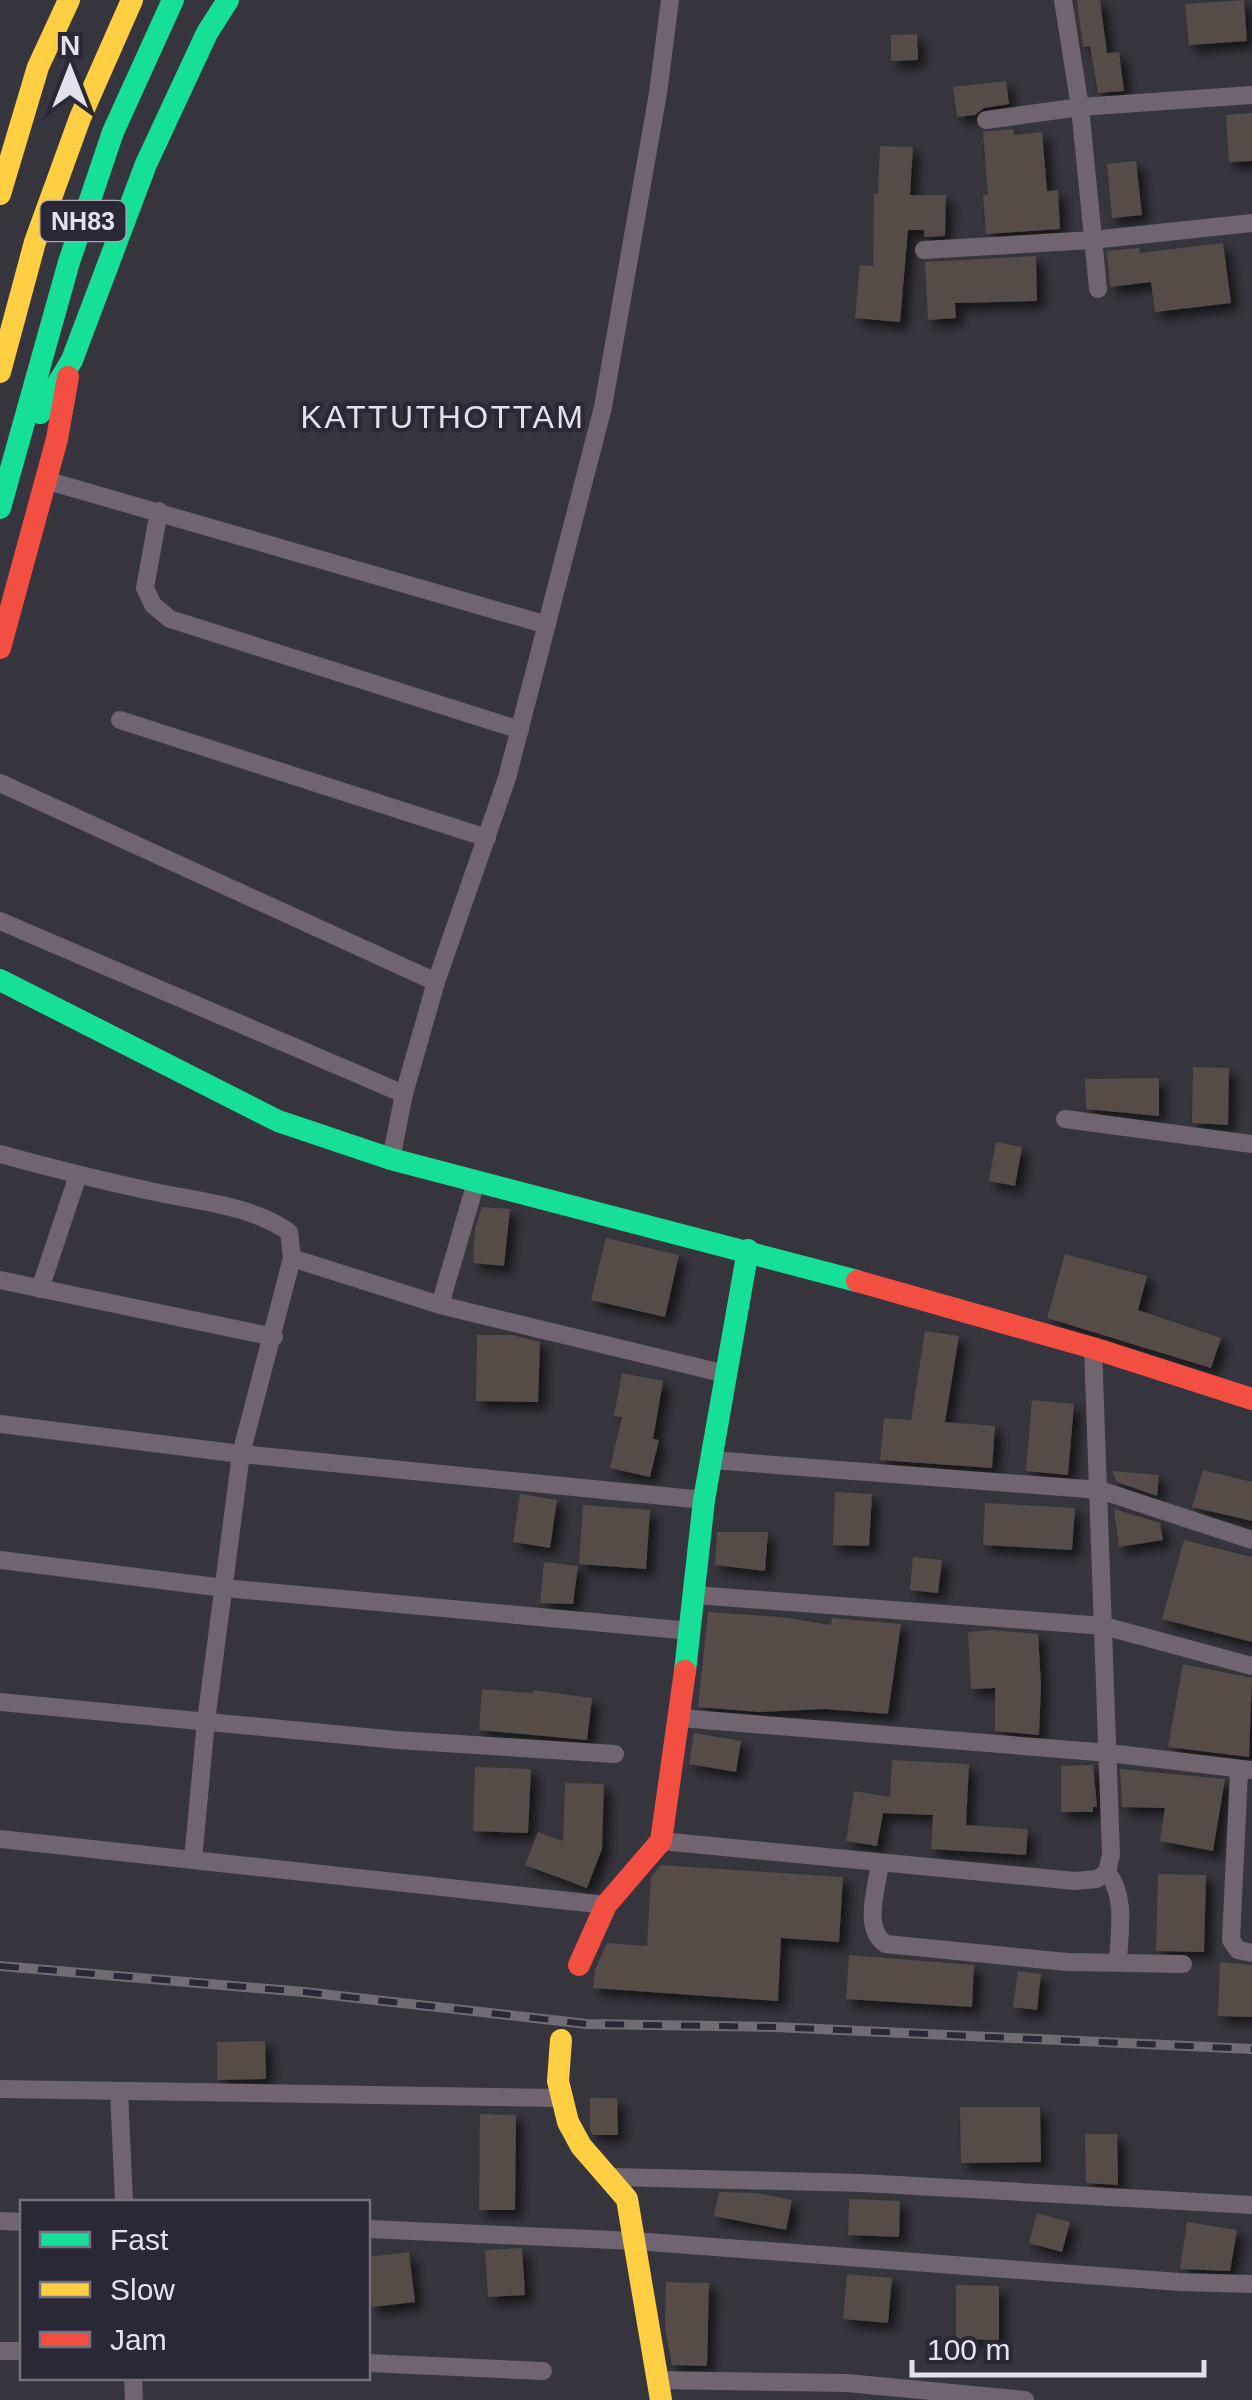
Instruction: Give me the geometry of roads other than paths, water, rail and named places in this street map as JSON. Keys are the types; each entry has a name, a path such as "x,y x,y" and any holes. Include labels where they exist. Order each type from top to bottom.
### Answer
{"main road":[{"path":"0,194 4,159 69,0"},
{"name":"NH83","path":"0,372 35,242 80,118 132,0"},
{"name":"NH83","path":"0,508 70,262 113,132 173,0"},
{"path":"0,648 46,480 72,360 146,164 208,33 228,0"},
{"path":"17,452 72,360"},
{"path":"0,980 278,1121 391,1159 748,1250 1093,1348 1252,1399"},
{"path":"579,1966 606,1904 661,1840 680,1718 704,1500 748,1250"},
{"path":"562,2040 557,2058 560,2098 580,2144 627,2199 659,2390"}],"street":[{"path":"391,1159 404,1094 436,982 520,730 603,407 658,93 670,0"},
{"path":"1063,0 1080,108 1098,288"},
{"path":"986,120 1080,108 1252,95"},
{"path":"924,250 1092,240 1252,223"},
{"path":"46,480 547,626"},
{"path":"159,511 145,588 153,605 170,619 520,730"},
{"path":"120,720 487,838"},
{"path":"0,783 436,982"},
{"path":"0,921 404,1094"},
{"path":"1065,1119 1252,1144"},
{"path":"0,1154 272,1220 289,1232 292,1258 242,1454 206,1721 193,1860"},
{"path":"40,1289 78,1176"},
{"path":"440,1305 476,1182"},
{"path":"292,1258 440,1305 726,1374"},
{"path":"0,1280 274,1337"},
{"path":"661,1840 1074,1881 1097,1880 1107,1872 1111,1856 1109,1753 1093,1348"},
{"path":"0,1424 242,1454 704,1500"},
{"path":"711,1460 1100,1490 1252,1540"},
{"path":"0,1560 224,1588 691,1631"},
{"path":"695,1596 1104,1626 1252,1666"},
{"path":"0,1702 397,1740 615,1754"},
{"path":"680,1718 1109,1753 1245,1770 1231,1940 1238,1950 1252,1953"},
{"path":"0,1839 606,1904"},
{"path":"880,1863 872,1927 875,1938 886,1944 1066,1962 1182,1964"},
{"path":"1107,1872 1114,1880 1120,1901 1118,1962"},
{"path":"0,2089 560,2098"},
{"path":"119,2090 124,2200"},
{"path":"612,2177 863,2183 1252,2205"},
{"path":"370,2229 635,2241 1180,2282 1252,2284"},
{"path":"370,2363 544,2371"},
{"path":"659,2390 847,2383 1025,2400"}],"railway":[{"path":"0,1966 304,1992 587,2024 775,2027 1252,2049"}],"district":[{"name":"KATTUTHOTTAM","path":"443,417"}]}
